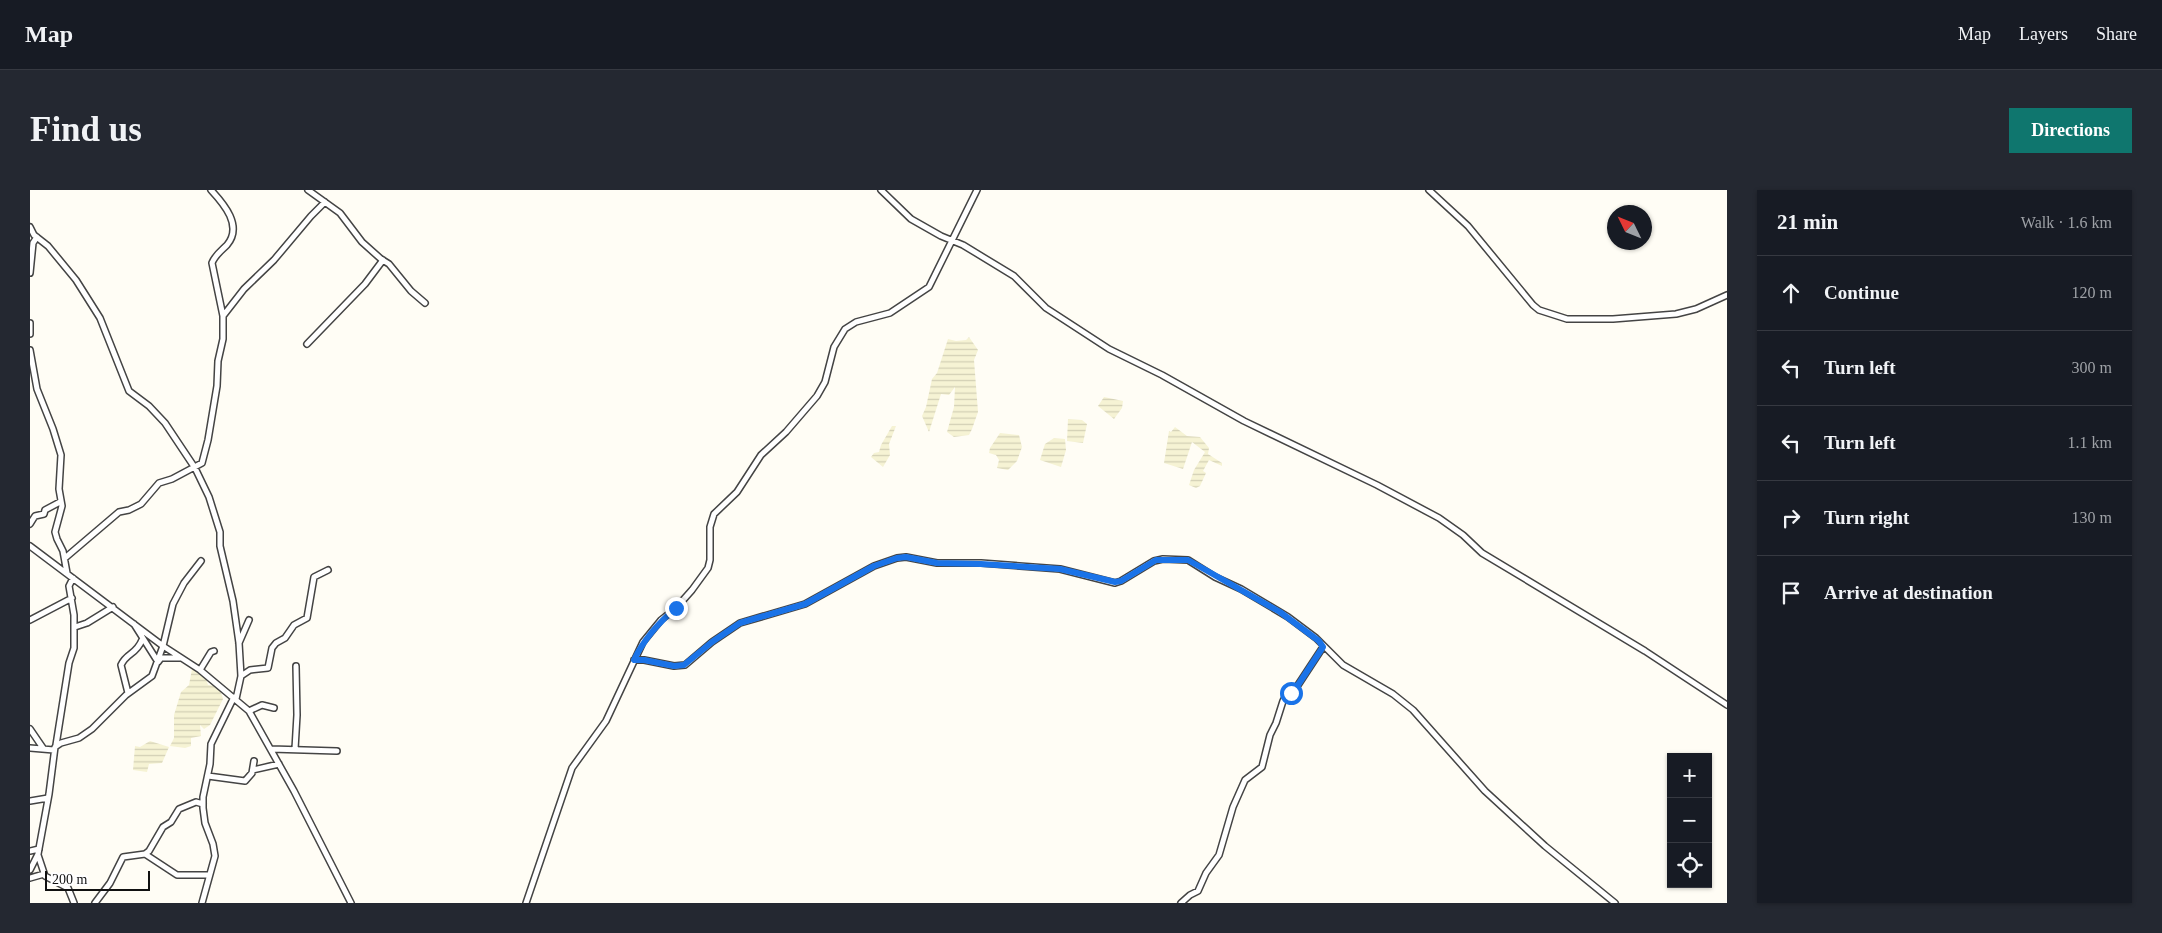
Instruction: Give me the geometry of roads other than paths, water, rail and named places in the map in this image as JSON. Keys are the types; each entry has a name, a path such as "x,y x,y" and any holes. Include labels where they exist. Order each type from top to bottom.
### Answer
{"street":[{"path":"65,558 119,512 129,510 145,501 159,483 172,479 202,463 208,440 218,379 218,361 222,339 223,316 212,263 214,257 229,242 233,226 228,211 211,190"},
{"path":"308,190 344,218 362,242 390,265 411,291 425,303"},
{"path":"881,190 911,219 1014,276 1046,308 1109,349 1157,372 1244,421 1377,485 1440,518 1463,535 1482,553 1645,651 1727,705"},
{"path":"526,903 572,768 606,721 643,642 655,626 680,604 708,568 710,560 710,527 714,514 737,492 757,459 786,432 820,392 825,382 832,353 841,335 853,323 890,313 929,287 977,190"},
{"path":"1429,190 1468,226 1533,306 1545,312 1577,320 1676,314 1696,309 1727,295"},
{"path":"223,316 244,289 274,260 325,202"},
{"path":"30,227 72,276 100,318 130,391 149,406 165,423 194,468 209,497 220,532 220,546 233,601 239,643 241,676 235,698 212,739 203,804 205,824 214,851 214,860 202,903"},
{"path":"30,273 33,243 38,237"},
{"path":"307,344 365,284 383,260"},
{"path":"30,323 30,334"},
{"path":"30,350 37,388 54,429 61,456 61,508 56,532 65,558 67,573"},
{"path":"30,524 35,516 44,514 45,510 60,502"},
{"path":"30,546 164,646 200,670 249,711 352,903"},
{"path":"634,660 674,666 684,665 712,642 740,623 805,604 892,558 903,557 937,563 1060,569 1115,582 1121,581 1156,560 1188,560 1280,612 1307,630 1323,647 1350,670 1393,694 1414,710 1489,795 1545,846 1615,903"},
{"path":"30,748 55,747 73,741 92,729 128,693 152,676 164,646 169,615 177,593 201,561"},
{"path":"241,676 250,670 268,668 270,653 276,643 285,638 294,625 307,618 314,577 328,570"},
{"path":"30,870 38,852 69,662 74,648 75,627 69,586 73,578"},
{"path":"30,620 72,598"},
{"path":"75,627 87,623 113,607"},
{"path":"239,643 249,620"},
{"path":"132,622 158,662"},
{"path":"128,693 121,665 126,656 135,653 142,640"},
{"path":"1181,903 1198,891 1206,874 1217,858 1237,794 1246,777 1262,767 1270,735 1283,700 1287,694 1293,692 1323,647"},
{"path":"200,670 210,652 214,651"},
{"path":"158,662 161,658 181,658"},
{"path":"296,666 298,715 296,749"},
{"path":"249,711 262,705 274,708"},
{"path":"30,729 43,748"},
{"path":"271,749 337,751"},
{"path":"208,776 244,781 249,779 254,761"},
{"path":"253,770 272,768 279,764"},
{"path":"30,801 48,798"},
{"path":"95,903 110,883 122,857 145,854 149,851 163,827 171,822 179,809 196,802 203,804"},
{"path":"30,851 38,852"},
{"path":"38,852 44,874 68,888 74,903"},
{"path":"145,854 177,875 209,875"},
{"path":"30,878 44,874"}]}
